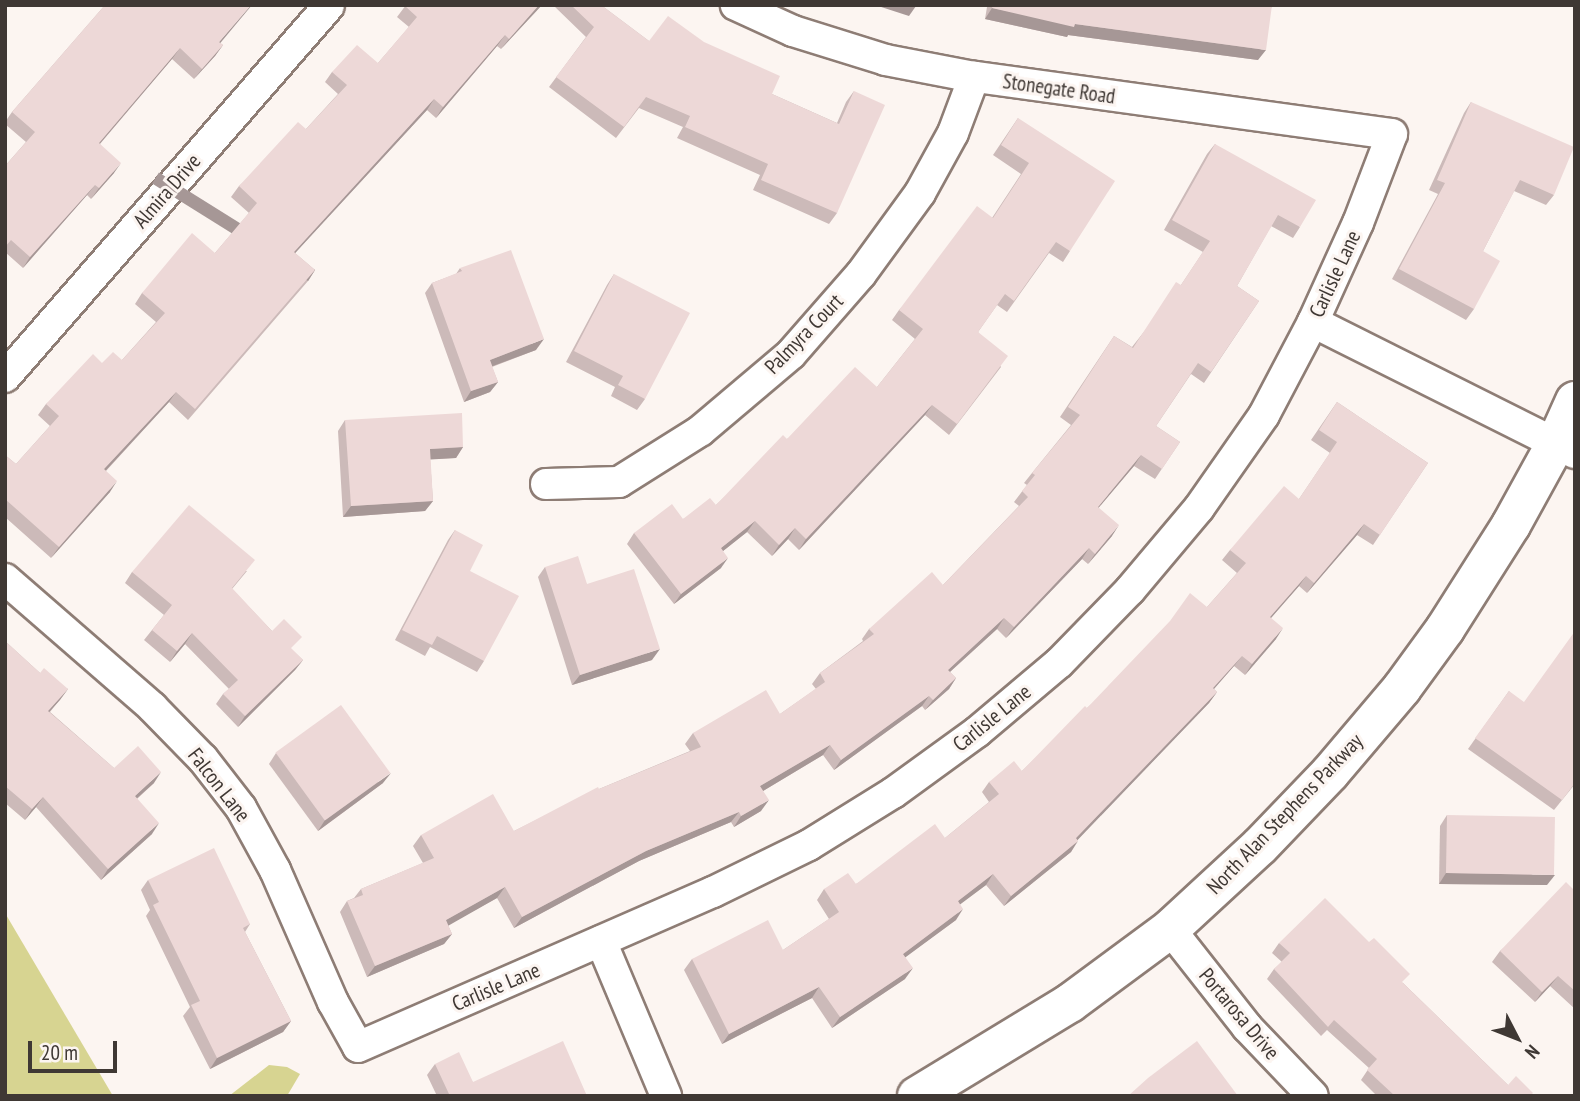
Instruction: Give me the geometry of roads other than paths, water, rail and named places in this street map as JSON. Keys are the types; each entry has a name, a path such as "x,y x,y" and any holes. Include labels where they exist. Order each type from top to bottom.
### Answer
{"street":[{"name":"Almira Drive","path":"5,377 329,5"},
{"name":"Stonegate Road","path":"736,5 793,31 886,60 974,77 1392,134"},
{"name":"Palmyra Court","path":"546,484 619,482 700,431 791,354 861,274 920,193 953,133 974,77"},
{"name":"Carlisle Lane","path":"358,1046 713,892 820,838 893,793 977,732 1059,663 1130,590 1199,508 1264,415 1313,322 1358,223 1392,134"},
{"path":"1313,322 1565,448"},
{"name":"North Alan Stephens Parkway","path":"918,1096 1070,1003 1170,929 1260,846 1330,773 1402,688 1445,629 1511,525 1565,448 1575,401"},
{"name":"Falcon Lane","path":"5,579 152,707 202,759 242,808 275,870 333,1002 358,1046"},
{"name":"Portarosa Drive","path":"1170,929 1247,1027 1312,1096"},
{"path":"601,941 666,1096"}]}
